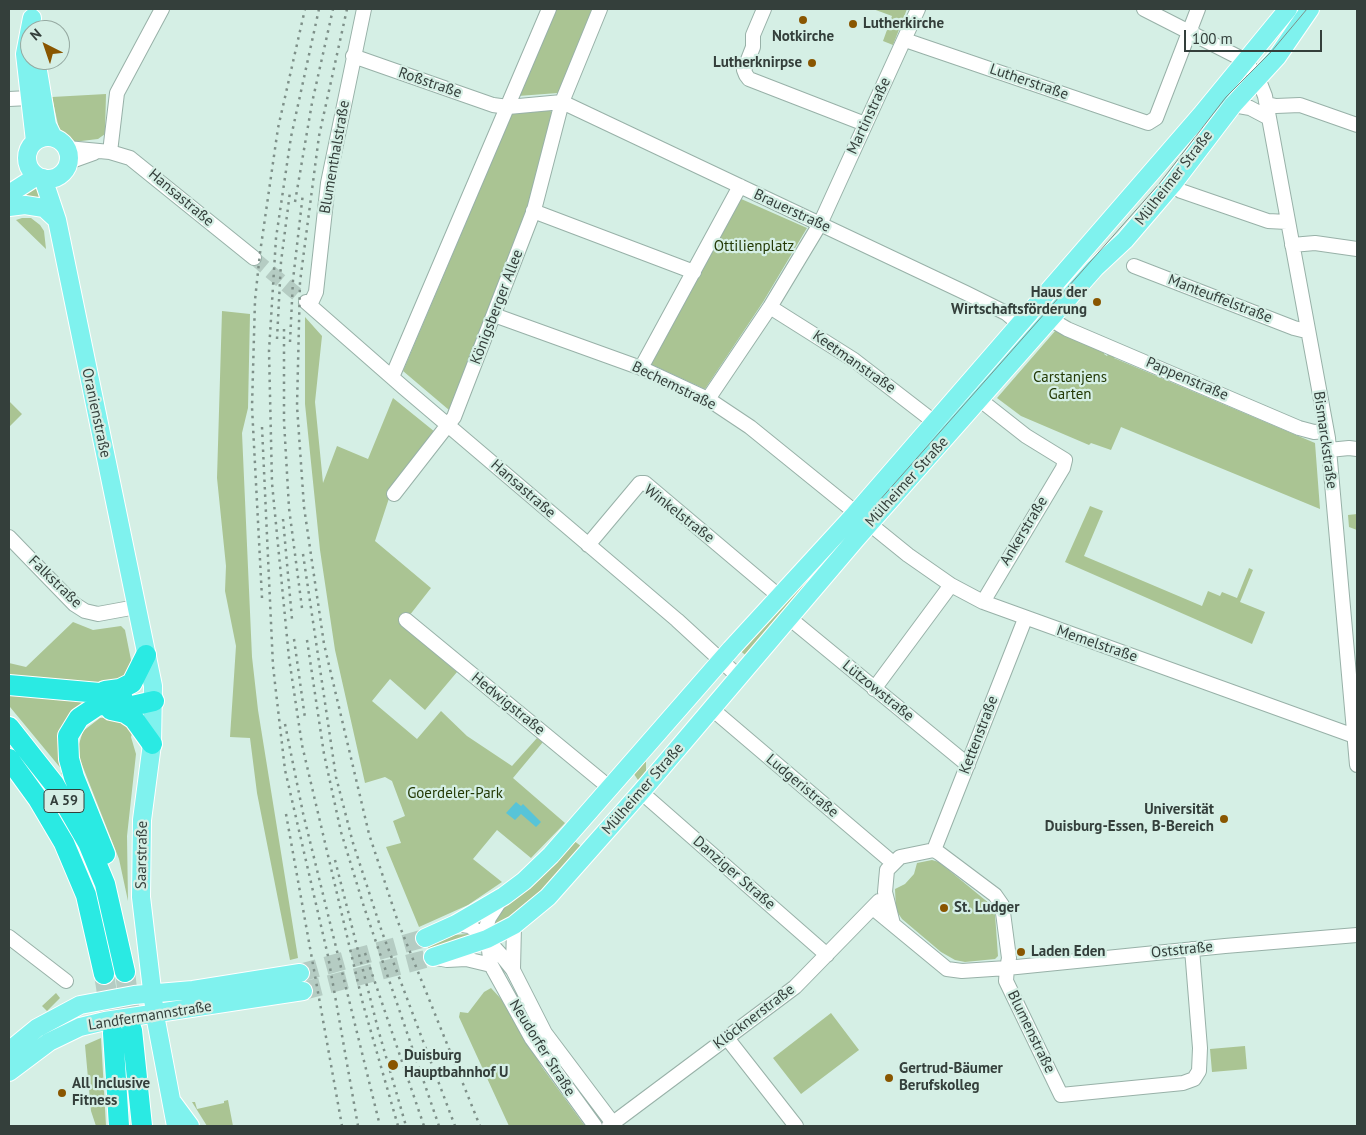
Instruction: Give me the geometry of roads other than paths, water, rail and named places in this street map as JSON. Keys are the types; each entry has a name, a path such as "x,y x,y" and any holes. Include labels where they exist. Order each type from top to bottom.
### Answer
{"highway":[{"path":"100,692 120,689 132,682 146,655"},
{"path":"9,685 100,692 154,701"},
{"path":"105,884 105,851 74,777 67,750 69,732 83,715 103,705 132,706 154,701"},
{"path":"83,715 106,710 125,712 134,719 152,744"},
{"name":"A 59","path":"9,727 34,757 69,808 88,843 105,884 124,972"},
{"name":"A 59","path":"11,762 52,820 64,843 86,895 104,974"},
{"path":"132,1030 142,1126"},
{"path":"113,1034 119,1126"}],"main road":[{"name":"Mülheimer Straße","path":"456,924 504,896 524,881 551,855 720,662 855,514 1201,115 1244,60 1288,9"},
{"name":"Mülheimer Straße","path":"487,939 514,925 548,897 641,792 788,617 979,399 1058,324 1095,268 1125,240 1172,185 1233,105 1284,48 1310,9"},
{"path":"32,19 26,54 29,98 35,141"},
{"path":"9,190 42,174 67,168 63,149 46,124 38,70"},
{"path":"42,174 28,152 35,141 40,138 63,149"},
{"path":"9,194 42,174"},
{"name":"Oranienstraße","path":"42,174 57,220 136,607"},
{"path":"9,207 24,205 44,208 57,220"},
{"name":"Saarstraße","path":"136,607 154,701 152,744 142,820 141,897 155,1015 176,1126"},
{"path":"629,767 632,780 641,792"},
{"path":"425,938 456,924"},
{"path":"433,957 487,939"},
{"name":"Landfermannstraße","path":"9,1051 37,1028 72,1008 96,1001 193,990 300,973"},
{"name":"Landfermannstraße","path":"9,1072 49,1042 80,1027 105,1021 155,1015 303,991"},
{"name":"Saarstraße","path":"172,1102 190,1126"}],"street":[{"path":"63,149 106,152 121,85 162,9"},
{"name":"Blumenthalstraße","path":"308,303 316,292 328,183 364,9"},
{"path":"392,377 548,9"},
{"name":"Königsberger Allee","path":"394,494 454,417 533,211 562,102 600,9"},
{"path":"764,9 753,35 753,47 744,70 749,79 865,124"},
{"name":"Martinstraße","path":"820,224 918,9"},
{"path":"1144,9 1244,60"},
{"path":"1189,31 1198,9"},
{"name":"Lutherstraße","path":"905,40 1144,123 1156,118 1189,31"},
{"name":"Roßstraße","path":"353,56 493,105 508,107"},
{"name":"Bismarckstraße","path":"1244,60 1258,78 1270,110 1287,222 1326,431 1356,736 1357,765"},
{"path":"9,99 29,98"},
{"path":"508,107 562,102"},
{"name":"Brauerstraße","path":"562,102 1006,313 1019,324"},
{"path":"1233,105 1270,110 1300,105 1357,125"},
{"name":"Hansastraße","path":"106,152 130,158 140,164 254,258"},
{"path":"1172,185 1182,192 1268,222 1287,222"},
{"path":"641,368 740,186"},
{"path":"533,211 694,272"},
{"path":"708,399 770,307 820,224"},
{"path":"1292,245 1315,243 1357,249"},
{"name":"Manteuffelstraße","path":"1134,266 1294,328 1306,330"},
{"name":"Hansastraße","path":"308,303 448,426 677,620 720,662 739,677"},
{"name":"Keetmanstraße","path":"770,307 854,360 933,422"},
{"name":"Bechemstraße","path":"494,315 641,368 708,399 750,427 855,514"},
{"name":"Pappenstraße","path":"1058,324 1299,428 1314,432 1326,431"},
{"name":"Ankerstraße","path":"979,399 1026,436 1065,460 983,602"},
{"path":"1329,450 1357,449"},
{"name":"Winkelstraße","path":"588,545 640,483 644,483 780,596"},
{"name":"Memelstraße","path":"855,514 951,585 983,602 1025,619 1356,736"},
{"name":"Falkstraße","path":"9,538 74,604 85,611 98,614 136,607"},
{"path":"874,689 951,585"},
{"name":"Lützowstraße","path":"788,617 968,765"},
{"name":"Kettenstraße","path":"934,850 1025,619"},
{"name":"Hedwigstraße","path":"406,620 610,788"},
{"name":"Ludgeristraße","path":"712,709 893,863"},
{"name":"Danziger Straße","path":"641,792 827,955"},
{"path":"873,908 947,969 962,971 1007,968 1009,958 1002,905 995,895 945,855 934,850 910,854 893,863 885,879 885,892 893,924"},
{"name":"Klöcknerstraße","path":"612,1125 795,987 873,908 885,892"},
{"path":"487,939 486,928 489,918 504,896"},
{"path":"456,924 475,929 487,939"},
{"name":"Neudorfer Straße","path":"514,925 513,970 545,1033 612,1125"},
{"name":"Oststraße","path":"1007,968 1192,949 1357,935"},
{"path":"9,937 66,981"},
{"name":"Neudorfer Straße","path":"487,939 532,1039 595,1126"},
{"name":"Blumenstraße","path":"1007,968 1006,981 1061,1095 1183,1084 1194,1079 1199,1071 1200,1048 1192,949"},
{"path":"433,957 448,960 496,960"},
{"name":"Neudorfer Straße","path":"496,960 513,970"},
{"path":"727,1038 796,1126"}],"water":[{"path":"516,802 521,806 523,804 541,822 536,827 521,814 515,820 506,813"}],"tunnel":[{"path":"254,258 306,302"},
{"path":"300,973 425,938"},
{"path":"303,991 433,957"},
{"path":"125,972 132,1030"},
{"path":"104,974 113,1033"}],"tram line":[{"path":"879,501 1159,184 1226,97 1271,52 1307,9"}],"railway":[{"path":"262,598 252,407 255,300 278,128 305,9"},
{"path":"319,9 291,137 276,238 269,351 272,483 289,658 302,745 363,1004 398,1126"},
{"path":"295,202 312,103 333,9"},
{"path":"347,9 319,136 300,282 297,406 304,507 324,644 369,834 398,922 480,1126"},
{"path":"277,339 281,262 290,192"},
{"path":"290,342 293,280 303,193"},
{"path":"284,329 284,421 289,508 302,608"},
{"path":"262,427 273,666 285,770 328,956 358,1126"},
{"path":"283,519 292,619"},
{"path":"303,554 336,777 353,843 382,932 455,1126"},
{"path":"294,639 305,718"},
{"path":"307,640 324,754 341,832 364,907 439,1126"},
{"path":"285,724 303,813 380,1126"},
{"path":"286,814 342,1126"},
{"path":"335,860 378,1029 406,1126"},
{"path":"365,953 424,1126"}],"place":[{"name":"Notkirche","path":"803,20"},
{"name":"Lutherkirche","path":"853,24"},
{"name":"Lutherknirpse","path":"812,63"},
{"name":"Haus der Wirtschaftsförderung","path":"1097,302"},
{"name":"Universität Duisburg-Essen, B-Bereich","path":"1224,819"},
{"name":"St. Ludger","path":"944,908"},
{"name":"Laden Eden","path":"1021,952"},
{"name":"Duisburg Hauptbahnhof U","path":"393,1065"},
{"name":"Gertrud-Bäumer Berufskolleg","path":"889,1078"},
{"name":"All Inclusive Fitness","path":"62,1093"}],"park label":[{"name":"Ottilienplatz","path":"754,247"},
{"name":"Carstanjens Garten","path":"1070,386"},
{"name":"Goerdeler-Park","path":"455,794"}]}
